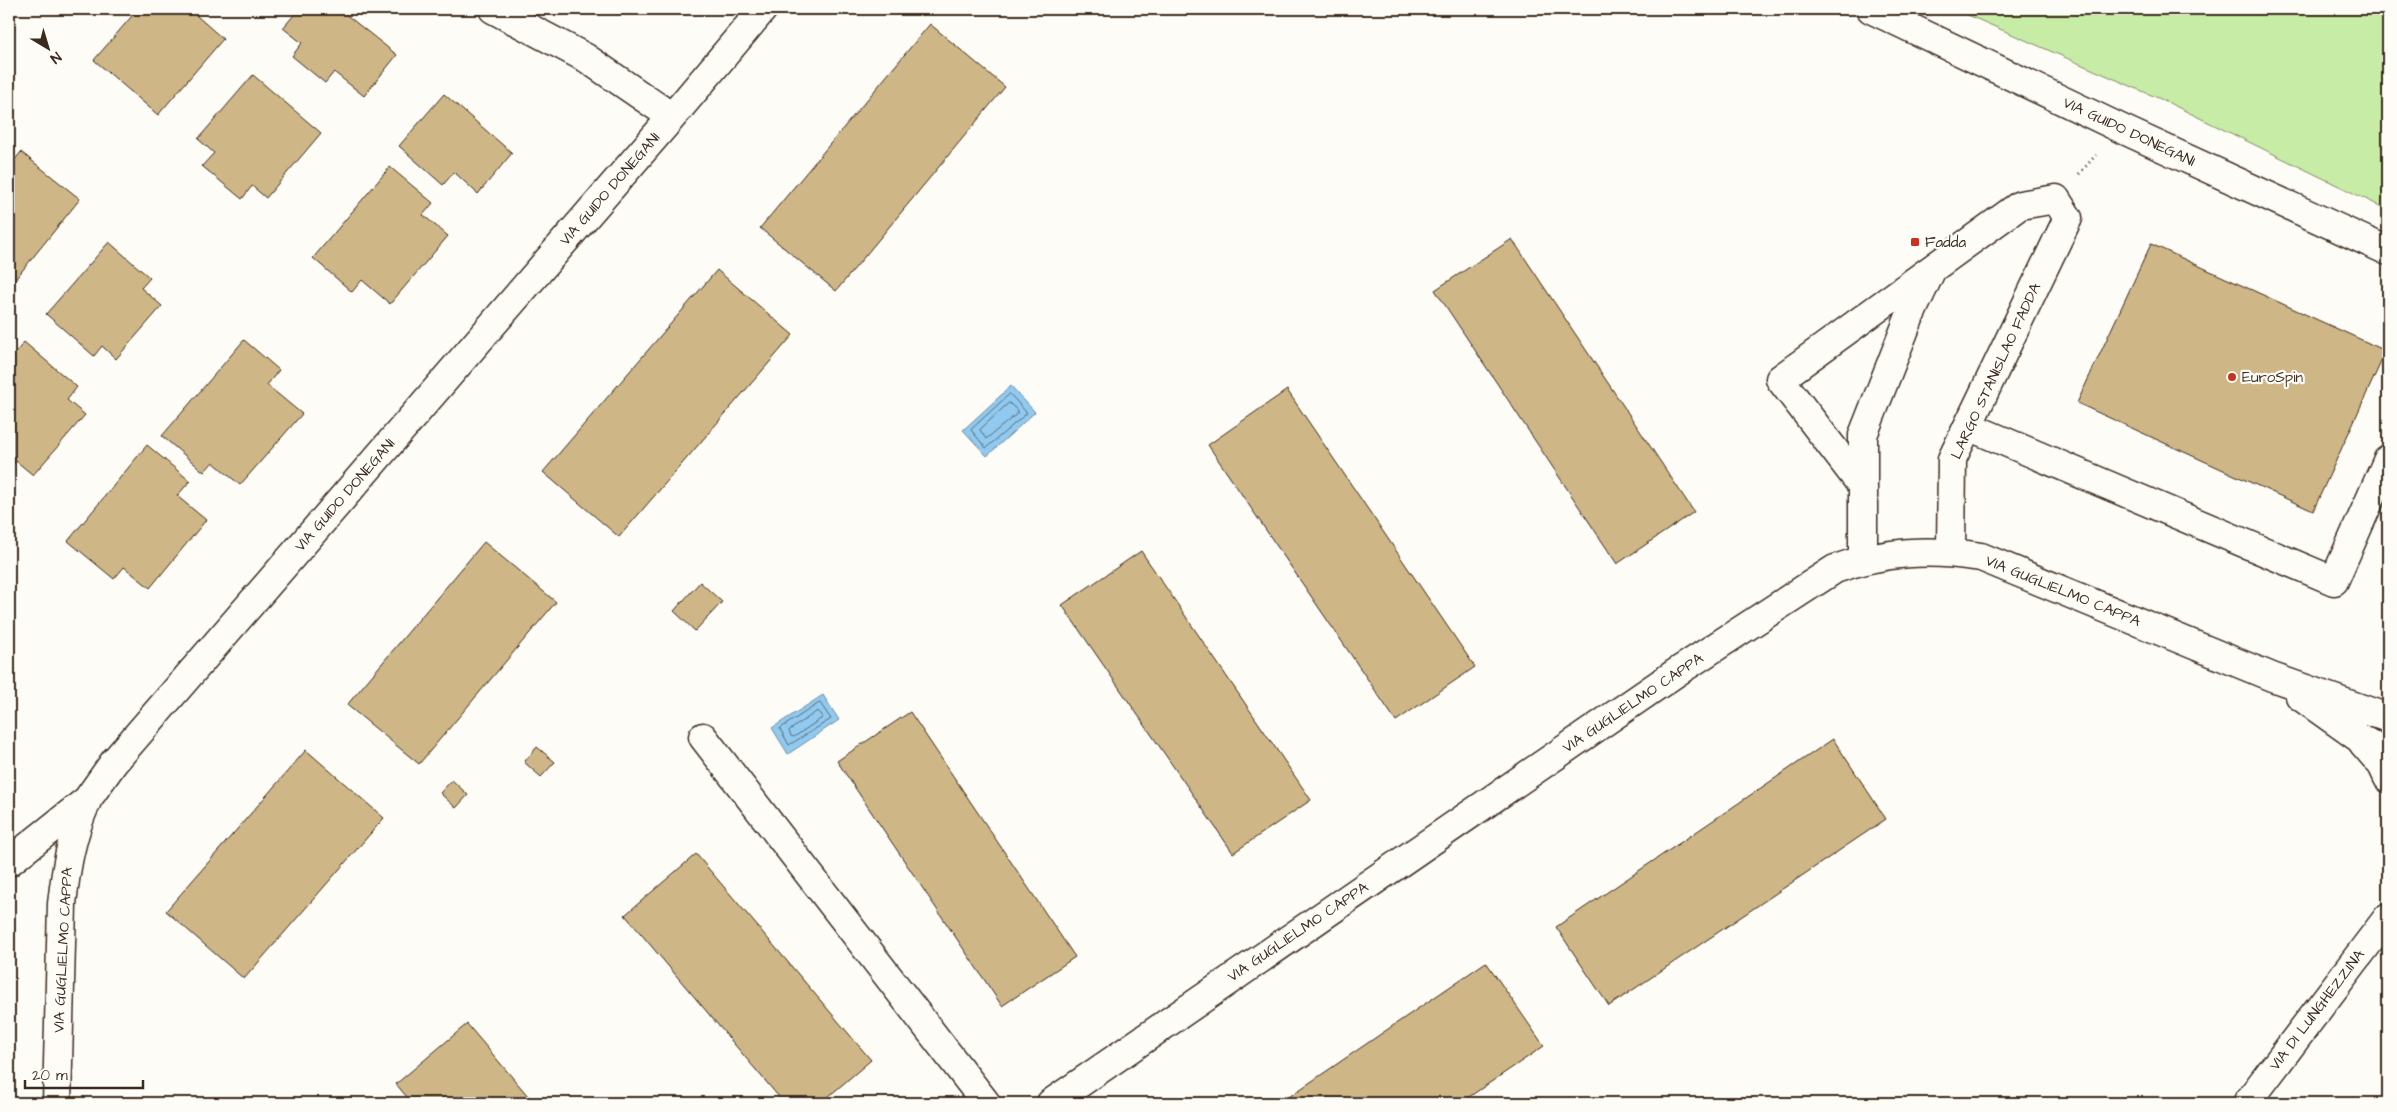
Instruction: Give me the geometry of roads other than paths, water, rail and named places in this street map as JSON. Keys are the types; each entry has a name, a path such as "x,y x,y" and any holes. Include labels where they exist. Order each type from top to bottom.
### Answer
{"street":[{"name":"VIA GUIDO DONEGANI","path":"493,9 586,58 672,117"},
{"name":"VIA GUIDO DONEGANI","path":"9,862 87,800 120,755 672,117 763,9"},
{"name":"VIA GUIDO DONEGANI","path":"1871,9 2120,128 2388,251"},
{"name":"LARGO STANISLAO FADDA","path":"1932,269 2020,204 2056,199 2068,218 1952,459 1951,552"},
{"path":"1863,559 1863,435 1910,316 1932,269"},
{"path":"1863,487 1780,380 1932,269"},
{"path":"1968,426 2334,581 2388,459"},
{"name":"VIA GUGLIELMO CAPPA","path":"1051,1103 1677,672 1835,569 1863,559 1929,551 1951,552 1981,557 2272,677 2388,718"},
{"name":"VIA GUGLIELMO CAPPA","path":"2272,677 2359,738 2388,754"},
{"path":"703,736 986,1103"},
{"name":"VIA GUGLIELMO CAPPA","path":"2359,738 2382,765 2388,778"},
{"name":"VIA GUGLIELMO CAPPA","path":"57,1103 65,880 70,844 77,821 87,800"},
{"name":"VIA DI LUNGHEZZINA","path":"2247,1103 2388,916"}],"water":[{"path":"1011,386 1035,412 987,456 963,430"},
{"path":"823,695 839,720 788,754 772,728"}],"place":[{"name":"Fadda","path":"1915,242"},
{"name":"EuroSpin","path":"2232,377"}]}
